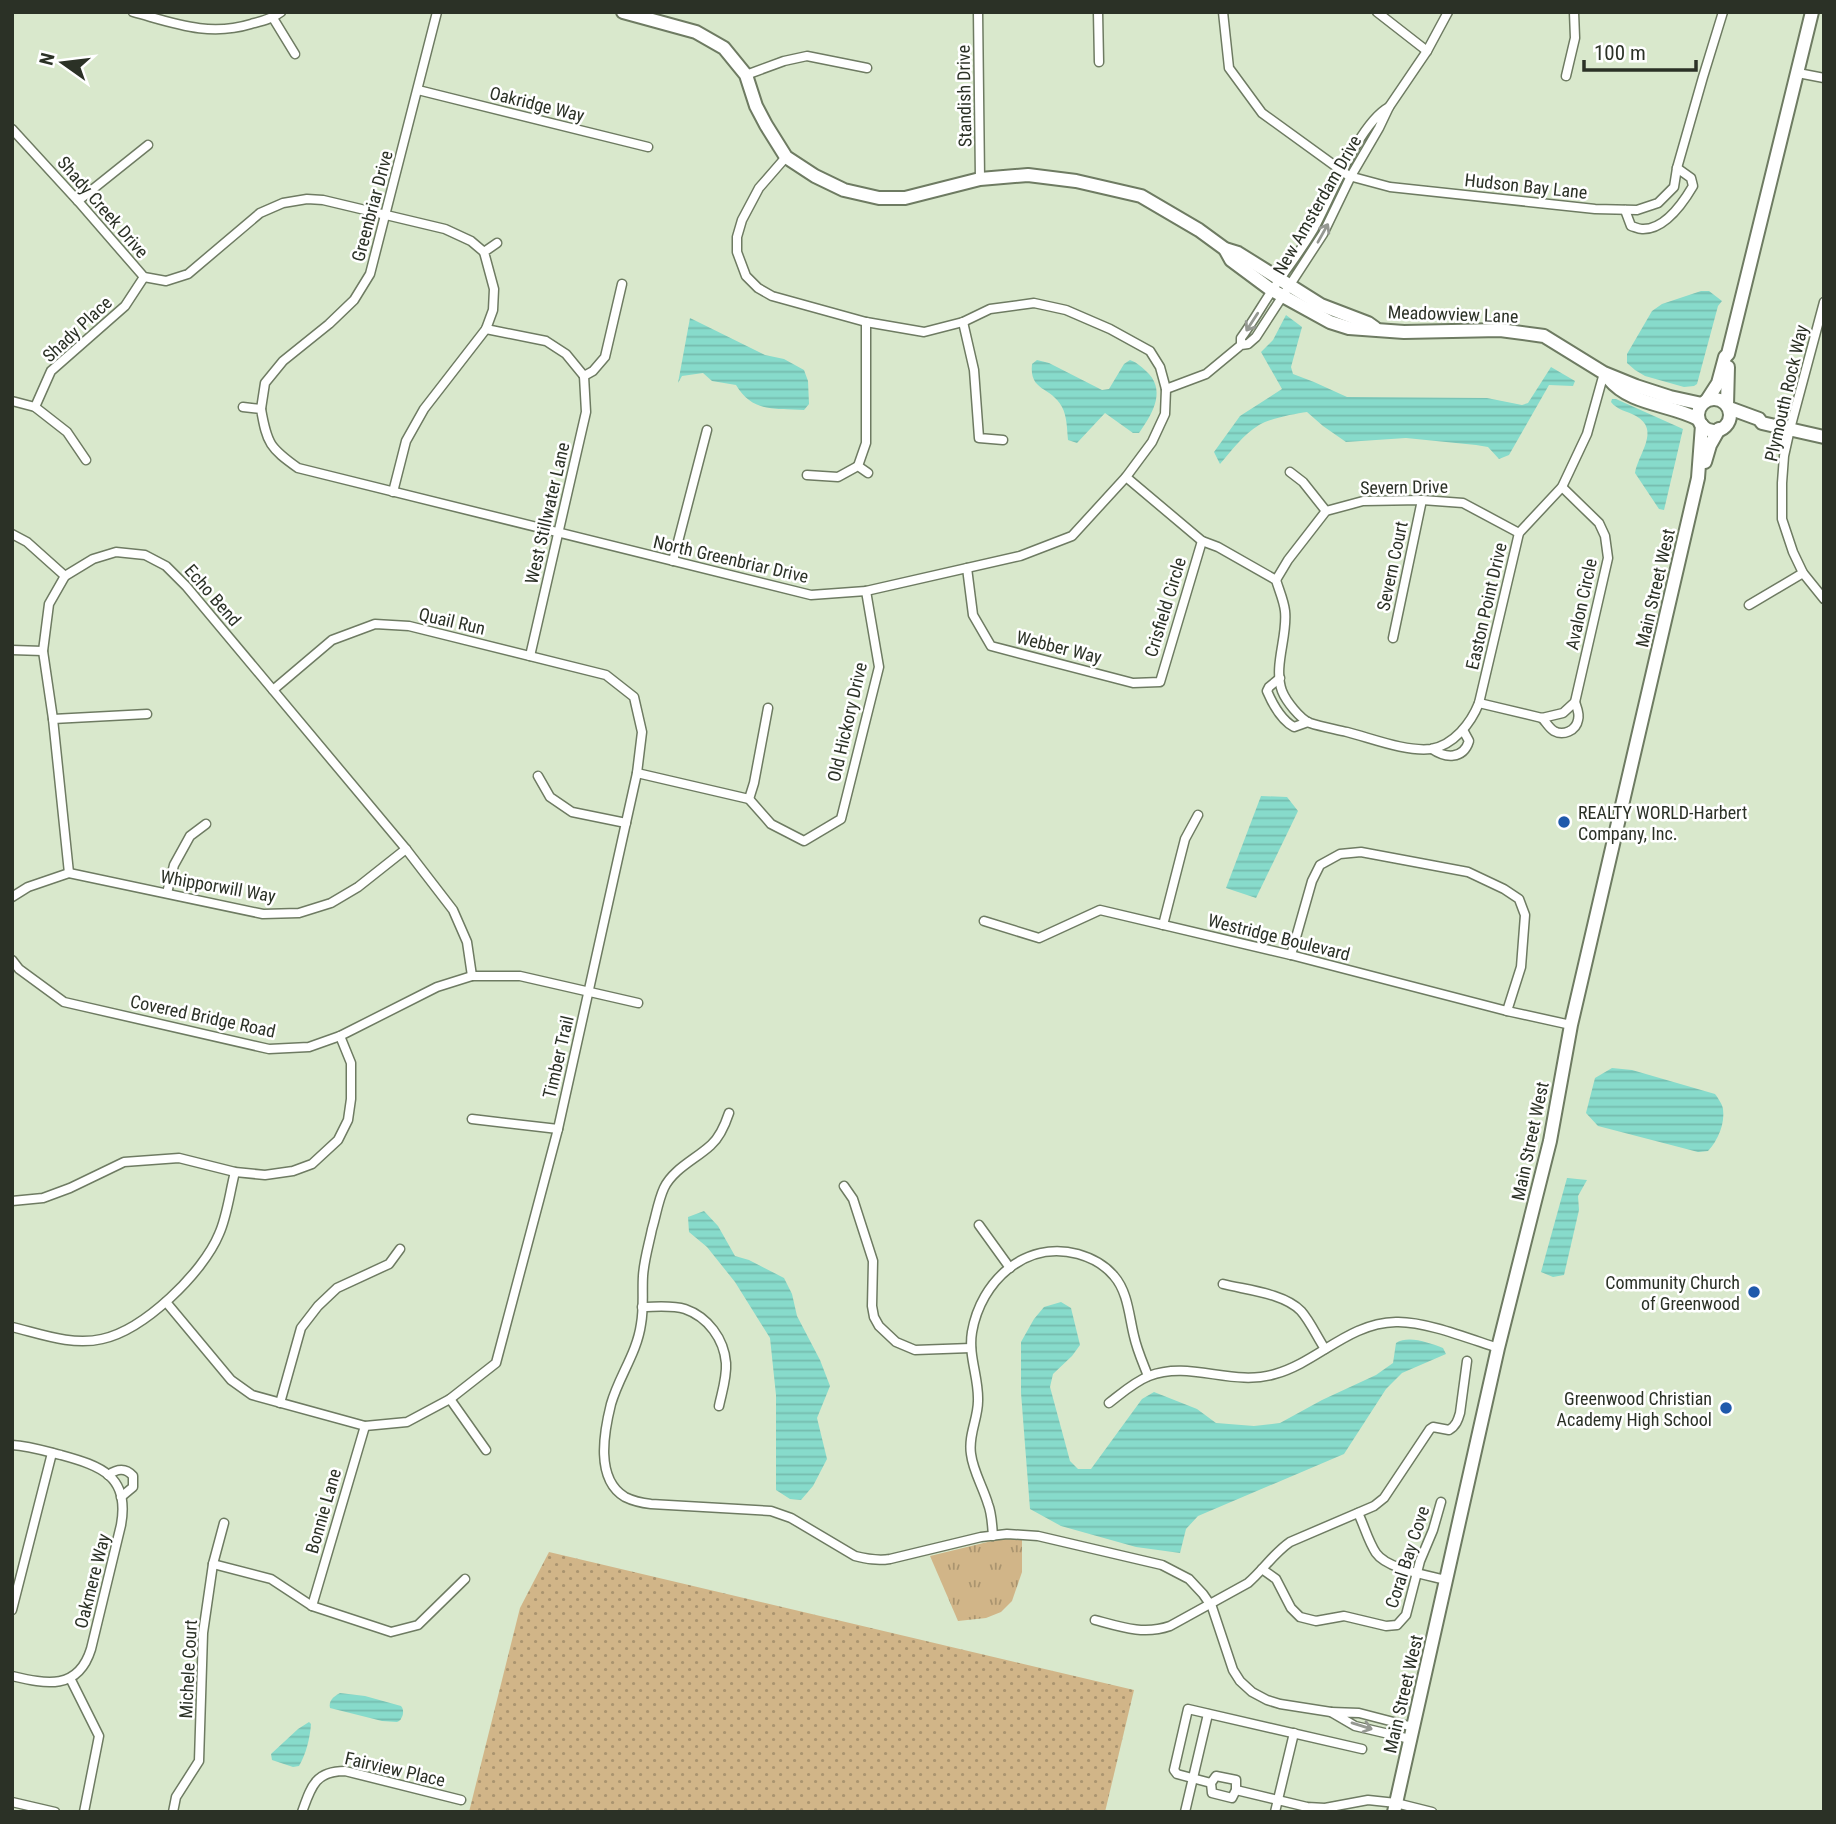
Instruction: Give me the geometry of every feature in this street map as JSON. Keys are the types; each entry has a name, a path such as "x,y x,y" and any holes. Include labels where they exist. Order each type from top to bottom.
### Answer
{"main road":[{"name":"Meadowview Lane","path":"623,12 696,32 724,48 746,75 756,106 786,157 814,176 844,190 879,198 905,198 980,179 1028,175 1076,181 1141,196 1199,230 1225,249 1231,260 1281,288 1330,322 1349,328 1404,331 1500,330 1544,336 1604,373 1670,397 1704,402"},
{"name":"Main Street West","path":"1395,1807 1499,1348 1550,1141 1571,1025 1698,478 1699,410 1718,383 1728,354 1812,12"},
{"name":"Main Street West","path":"1698,478 1702,475 1710,445 1729,416 1728,354"},
{"name":"Meadowview Lane","path":"1604,373 1614,385 1632,396 1685,413 1700,422"},
{"path":"1704,402 1718,400 1728,407 1759,419 1762,423"},
{"path":"1700,422 1709,429 1762,423 1824,437"}],"street":[{"path":"133,12 204,30 235,29 273,18 281,12"},
{"name":"Greenbriar Drive","path":"261,409 265,383 283,361 354,300 370,274 437,12"},
{"name":"Standish Drive","path":"978,12 980,179"},
{"path":"1098,12 1099,62"},
{"path":"1223,12 1229,68 1262,113 1348,174"},
{"path":"1377,12 1427,51"},
{"name":"New Amsterdam Drive","path":"1166,389 1206,374 1241,345 1241,338 1323,234 1373,121 1389,107 1427,51 1448,12"},
{"path":"1566,76 1575,38 1574,12"},
{"name":"Hudson Bay Lane","path":"1348,174 1390,187 1595,209 1637,210 1658,203 1674,187 1677,168 1723,12"},
{"path":"273,18 295,54"},
{"path":"746,75 784,61 807,57 867,68"},
{"path":"1798,73 1824,78"},
{"name":"Oakridge Way","path":"418,90 648,147"},
{"name":"Shady Creek Drive","path":"12,129 144,277 166,281 188,274 260,213 283,203 307,199 323,200 446,229 471,241 484,252"},
{"path":"79,201 148,145"},
{"path":"786,157 759,187 742,220 737,237 737,252 746,276 758,288 772,296 866,322 924,332 963,322 990,309 1034,303 1066,310 1110,328 1150,351 1160,367 1166,389"},
{"path":"1625,210 1631,226 1644,230 1672,215 1693,186 1691,178 1677,168"},
{"path":"393,492 405,440 424,409 486,329 493,310 494,289 484,252 497,243"},
{"name":"Shady Place","path":"35,407 51,371 125,306 144,277"},
{"path":"486,329 546,341 566,354 584,376 593,371 605,357 622,284"},
{"name":"Plymouth Rock Way","path":"1823,306 1790,429 1783,470 1782,519 1802,573 1824,599"},
{"path":"807,475 838,477 858,466 866,443 866,322"},
{"path":"963,322 974,370 979,438 1003,440"},
{"name":"Easton Point Drive","path":"1463,730 1473,718 1479,702 1519,533 1562,487 1587,434 1604,373"},
{"name":"West Stillwater Lane","path":"530,656 586,412 584,376"},
{"name":"North Greenbriar Drive","path":"261,409 265,433 276,452 298,468 811,595 866,591 1020,556 1072,536 1126,477 1152,442 1165,414 1166,389"},
{"path":"12,401 35,407 67,432 86,460"},
{"path":"243,407 261,409"},
{"path":"673,561 707,430"},
{"path":"858,466 868,473"},
{"path":"1276,580 1326,511 1303,482 1290,472"},
{"path":"1126,477 1202,541 1276,580 1285,611 1280,678 1283,692 1308,722 1408,748 1432,749 1463,730 1469,741 1461,752 1447,757 1432,749"},
{"name":"Avalon Circle","path":"1479,702 1542,718 1559,734 1567,733 1576,727 1579,720 1575,702 1608,558 1605,536 1599,523 1562,487"},
{"name":"Severn Drive","path":"1326,511 1363,501 1422,500 1463,503 1519,533"},
{"name":"Severn Court","path":"1393,638 1422,500"},
{"path":"12,534 27,542 65,576 50,604 43,651 69,873 28,887 12,897"},
{"name":"Crisfield Circle","path":"1160,682 1202,541"},
{"name":"Echo Bend","path":"65,576 93,559 116,552 145,555 166,566 186,586 406,849 453,910 467,942 472,976"},
{"name":"Webber Way","path":"967,568 973,615 991,646 1133,682 1160,682"},
{"path":"1749,605 1802,573"},
{"name":"Old Hickory Drive","path":"749,799 771,824 804,841 841,819 879,667 866,591"},
{"name":"Quail Run","path":"273,690 332,639 375,624 408,626 606,675 634,697"},
{"path":"12,650 43,651"},
{"path":"1280,678 1267,691 1277,710 1287,723 1294,727 1308,722"},
{"name":"Timber Trail","path":"365,1426 407,1422 450,1399 496,1363 558,1129 637,773 642,732 634,697"},
{"path":"1542,718 1563,713 1575,702"},
{"path":"637,773 749,799 768,708"},
{"path":"53,719 147,714"},
{"path":"538,776 550,797 572,812 626,822"},
{"path":"1163,925 1185,839 1198,815"},
{"path":"167,893 174,865 190,836 206,824"},
{"name":"Whipporwill Way","path":"69,873 263,914 299,913 331,903 358,887 406,849"},
{"path":"1292,955 1312,881 1320,865 1340,854 1362,852 1468,872 1519,899 1525,915 1521,967 1507,1011"},
{"name":"Westridge Boulevard","path":"984,921 1039,938 1100,910 1571,1025"},
{"name":"Covered Bridge Road","path":"12,960 19,969 64,1002 269,1049 309,1046 340,1036 437,988 472,976 520,976 638,1003"},
{"path":"12,1201 43,1198 124,1162 179,1158 235,1172 265,1175 293,1171 312,1164 338,1140 348,1120 351,1063 340,1036"},
{"path":"729,1113 712,1144 671,1177 664,1186 660,1199 645,1258 642,1321 638,1339 611,1403 604,1445 606,1472 623,1496 651,1504 771,1511 791,1518 855,1556 865,1559 890,1559 1007,1534 1038,1536 1162,1565 1189,1579 1210,1604 1233,1670 1246,1686 1267,1700 1331,1712 1359,1713 1412,1733"},
{"path":"472,1119 558,1129"},
{"path":"12,1327 66,1340 101,1339 121,1332 166,1302 198,1270 219,1234 235,1172"},
{"path":"844,1186 853,1199 873,1261 872,1306 879,1326 896,1342 915,1350 971,1348"},
{"path":"979,1225 1010,1268"},
{"path":"280,1403 301,1328 318,1306 338,1288 389,1264 400,1249"},
{"path":"993,1535 990,1507 971,1458 970,1447 978,1399 971,1348 972,1330 982,1301 990,1288 1010,1268 1033,1255 1050,1250 1083,1256 1107,1268 1117,1279 1123,1292 1148,1376"},
{"path":"1223,1284 1284,1299 1294,1305 1302,1312 1325,1349"},
{"path":"166,1302 231,1380 252,1395 365,1426"},
{"path":"642,1307 685,1309 712,1327 718,1336 726,1362 719,1406"},
{"path":"1109,1402 1148,1376 1168,1372 1193,1371 1225,1377 1259,1378 1290,1369 1360,1329 1393,1322 1422,1325 1499,1348"},
{"path":"1095,1620 1135,1630 1158,1630 1170,1626 1248,1583 1290,1542 1374,1506 1384,1499 1430,1429 1433,1427 1449,1430 1453,1427 1460,1413 1467,1360"},
{"path":"450,1399 486,1450"},
{"name":"Bonnie Lane","path":"312,1606 365,1426"},
{"path":"12,1445 87,1462 101,1468 108,1475 120,1469 128,1471 132,1476 132,1487 121,1497"},
{"path":"12,1610 52,1453"},
{"name":"Oakmere Way","path":"70,1678 82,1668 91,1649 121,1525 121,1497 108,1475"},
{"name":"Coral Bay Cove","path":"1262,1569 1276,1579 1291,1608 1300,1617 1316,1621 1344,1616 1392,1626 1401,1623 1406,1615 1441,1502"},
{"path":"1358,1513 1381,1558 1394,1566 1447,1580"},
{"name":"Michele Court","path":"173,1812 176,1797 199,1761 203,1633 213,1564 224,1522"},
{"path":"213,1564 271,1579 312,1606 391,1632 418,1625 465,1579"},
{"path":"12,1676 43,1683 70,1678 99,1736 84,1812"},
{"path":"1211,1783 1177,1774 1174,1770 1188,1709 1362,1749"},
{"path":"1331,1712 1355,1726 1412,1733"},
{"path":"1185,1812 1208,1714"},
{"path":"1275,1812 1294,1733"},
{"name":"Fairview Place","path":"302,1812 310,1791 320,1776 332,1771 345,1771 461,1800"},
{"path":"1216,1776 1236,1780 1236,1790 1232,1798 1212,1793 1211,1783 1216,1776"},
{"path":"1236,1790 1307,1807 1325,1808 1368,1801 1432,1812"},
{"path":"12,1802 55,1812"}],"green space":[{"path":"1004,1538 1022,1540 1022,1572 1012,1601 1001,1612 986,1618 958,1621 930,1556"},
{"path":"549,1552 1134,1690 1105,1812 469,1812 520,1608"}],"water":[{"path":"1701,291 1709,291 1722,301 1718,306 1697,384 1684,387 1645,376 1627,363 1627,354 1652,311 1662,304"},
{"path":"1286,315 1302,327 1291,367 1293,374 1347,397 1487,398 1522,405 1528,403 1551,367 1575,381 1573,386 1549,385 1509,455 1499,459 1488,447 1476,445 1406,438 1346,442 1307,412 1276,418 1259,425 1243,438 1220,464 1214,452 1240,416 1282,389 1261,352 1273,340"},
{"path":"690,318 765,355 784,359 804,370 808,381 809,404 804,410 774,409 757,405 736,385 712,381 703,373 682,376 678,383"},
{"path":"1037,360 1049,363 1102,390 1109,389 1124,364 1133,361 1154,381 1156,397 1152,412 1139,433 1133,433 1105,413 1077,443 1068,440 1062,407 1034,380 1032,364"},
{"path":"1612,399 1683,429 1664,510 1659,509 1635,473 1646,443 1647,428 1636,416 1613,405"},
{"path":"1261,796 1287,797 1298,811 1256,898 1226,888"},
{"path":"1612,1068 1632,1070 1715,1094 1722,1105 1723,1120 1712,1147 1708,1151 1698,1152 1598,1126 1586,1113 1595,1078"},
{"path":"1567,1178 1587,1180 1578,1196 1579,1210 1564,1275 1553,1277 1541,1272"},
{"path":"704,1211 718,1226 735,1256 784,1278 792,1294 797,1316 830,1386 817,1418 827,1459 813,1486 801,1500 790,1499 776,1490 776,1395 770,1338 735,1282 707,1247 689,1232 688,1217"},
{"path":"1061,1302 1071,1308 1080,1345 1053,1374 1050,1387 1070,1461 1078,1469 1091,1469 1142,1399 1154,1392 1197,1409 1216,1423 1254,1426 1280,1423 1376,1375 1393,1363 1396,1343 1407,1340 1425,1342 1443,1348 1446,1354 1402,1373 1386,1389 1344,1454 1198,1516 1186,1529 1180,1553 1136,1547 1061,1526 1030,1509 1021,1393 1021,1342 1044,1307"},
{"path":"340,1693 365,1696 401,1706 402,1717 397,1722 382,1721 330,1708 332,1699"},
{"path":"309,1722 309,1740 299,1766 293,1767 272,1760 271,1754"}],"place":[{"name":"REALTY WORLD-Harbert Company, Inc.","path":"1564,822"},
{"name":"Community Church of Greenwood","path":"1754,1292"},
{"name":"Greenwood Christian Academy High School","path":"1726,1408"}]}
